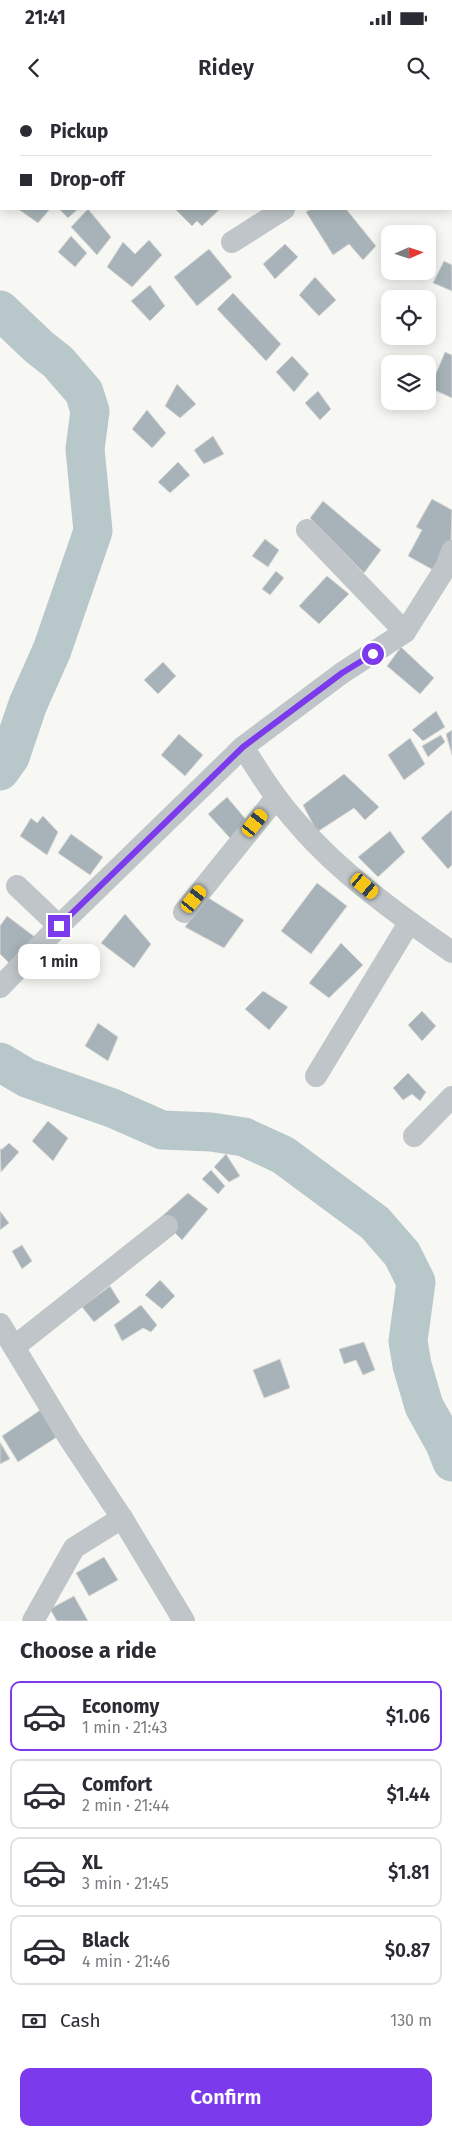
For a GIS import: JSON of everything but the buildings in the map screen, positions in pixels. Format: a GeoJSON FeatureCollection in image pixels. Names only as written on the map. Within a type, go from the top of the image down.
{"type":"FeatureCollection","features":[{"type":"Feature","properties":{"kind":"street"},"geometry":{"type":"LineString","coordinates":[[232,242],[282,210]]}},
{"type":"Feature","properties":{"kind":"street"},"geometry":{"type":"LineString","coordinates":[[307,530],[405,632]]}},
{"type":"Feature","properties":{"kind":"street"},"geometry":{"type":"LineString","coordinates":[[0,988],[59,926],[243,747],[342,673],[405,632],[446,567],[452,551]]}},
{"type":"Feature","properties":{"kind":"street"},"geometry":{"type":"LineString","coordinates":[[243,747],[276,798],[300,827],[336,862],[409,923],[452,952]]}},
{"type":"Feature","properties":{"kind":"street"},"geometry":{"type":"LineString","coordinates":[[184,912],[276,798]]}},
{"type":"Feature","properties":{"kind":"street"},"geometry":{"type":"LineString","coordinates":[[17,886],[59,926]]}},
{"type":"Feature","properties":{"kind":"street"},"geometry":{"type":"LineString","coordinates":[[316,1076],[409,923]]}},
{"type":"Feature","properties":{"kind":"street"},"geometry":{"type":"LineString","coordinates":[[414,1136],[452,1098]]}},
{"type":"Feature","properties":{"kind":"street"},"geometry":{"type":"LineString","coordinates":[[14,1347],[167,1226]]}},
{"type":"Feature","properties":{"kind":"street"},"geometry":{"type":"LineString","coordinates":[[0,1324],[69,1438],[122,1518],[184,1621]]}},
{"type":"Feature","properties":{"kind":"street"},"geometry":{"type":"LineString","coordinates":[[33,1621],[74,1548],[122,1518]]}},
{"type":"Feature","properties":{"kind":"waterway"},"geometry":{"type":"LineString","coordinates":[[0,310],[39,347],[58,362],[84,392],[90,411],[85,449],[93,531],[52,650],[28,704],[10,757],[0,771]]}},
{"type":"Feature","properties":{"kind":"waterway"},"geometry":{"type":"LineString","coordinates":[[0,1062],[27,1078],[112,1108],[162,1130],[211,1132],[244,1137],[283,1155],[375,1223],[402,1254],[416,1282],[408,1341],[412,1365],[424,1406],[445,1444],[452,1462]]}},
{"type":"Feature","properties":{"kind":"route"},"geometry":{"type":"LineString","coordinates":[[59,926],[243,747],[342,673],[373,654]]}}]}
